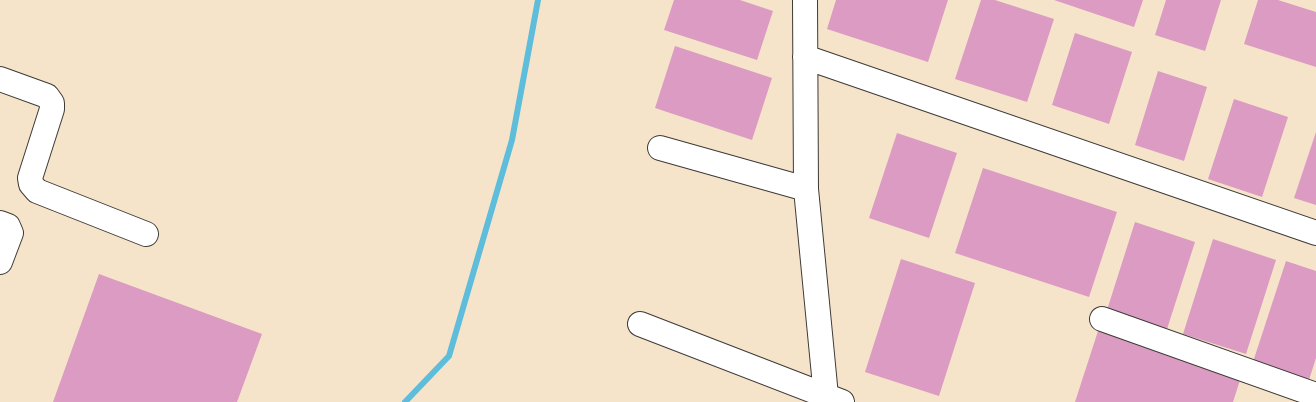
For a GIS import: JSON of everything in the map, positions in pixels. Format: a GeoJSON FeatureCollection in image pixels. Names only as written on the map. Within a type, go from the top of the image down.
{"type":"FeatureCollection","features":[{"type":"Feature","properties":{"kind":"lane"},"geometry":{"type":"LineString","coordinates":[[640,324],[831,400],[806,188],[805,0]]}},
{"type":"Feature","properties":{"kind":"lane"},"geometry":{"type":"LineString","coordinates":[[805,57],[1316,233]]}},
{"type":"Feature","properties":{"kind":"lane"},"geometry":{"type":"LineString","coordinates":[[0,80],[47,96],[52,102],[52,109],[30,178],[31,184],[37,191],[146,234]]}},
{"type":"Feature","properties":{"kind":"lane"},"geometry":{"type":"LineString","coordinates":[[660,148],[806,188]]}},
{"type":"Feature","properties":{"kind":"lane"},"geometry":{"type":"LineString","coordinates":[[0,223],[8,226],[11,233],[0,262]]}},
{"type":"Feature","properties":{"kind":"lane"},"geometry":{"type":"LineString","coordinates":[[1102,319],[1316,395]]}},
{"type":"Feature","properties":{"kind":"building"},"geometry":{"type":"Polygon","coordinates":[[[674,0],[740,0],[773,11],[757,60],[664,30],[674,0]]]}},
{"type":"Feature","properties":{"kind":"building"},"geometry":{"type":"Polygon","coordinates":[[[836,0],[948,0],[928,62],[827,29],[836,0]]]}},
{"type":"Feature","properties":{"kind":"building"},"geometry":{"type":"Polygon","coordinates":[[[981,0],[995,0],[1054,19],[1027,102],[955,79],[981,0]]]}},
{"type":"Feature","properties":{"kind":"building"},"geometry":{"type":"Polygon","coordinates":[[[1054,0],[1143,0],[1134,27],[1054,0]]]}},
{"type":"Feature","properties":{"kind":"building"},"geometry":{"type":"Polygon","coordinates":[[[1166,0],[1221,0],[1205,51],[1155,35],[1166,0]]]}},
{"type":"Feature","properties":{"kind":"building"},"geometry":{"type":"Polygon","coordinates":[[[1258,0],[1278,0],[1316,12],[1316,67],[1244,44],[1258,0]]]}},
{"type":"Feature","properties":{"kind":"building"},"geometry":{"type":"Polygon","coordinates":[[[1075,33],[1132,52],[1109,124],[1052,105],[1075,33]]]}},
{"type":"Feature","properties":{"kind":"building"},"geometry":{"type":"Polygon","coordinates":[[[675,46],[772,78],[752,140],[655,108],[675,46]]]}},
{"type":"Feature","properties":{"kind":"building"},"geometry":{"type":"Polygon","coordinates":[[[1158,71],[1207,87],[1184,161],[1135,145],[1158,71]]]}},
{"type":"Feature","properties":{"kind":"building"},"geometry":{"type":"Polygon","coordinates":[[[1234,99],[1288,117],[1262,197],[1208,179],[1234,99]]]}},
{"type":"Feature","properties":{"kind":"building"},"geometry":{"type":"Polygon","coordinates":[[[1316,132],[1316,205],[1294,198],[1316,132]]]}},
{"type":"Feature","properties":{"kind":"building"},"geometry":{"type":"Polygon","coordinates":[[[897,133],[957,153],[929,238],[869,218],[897,133]]]}},
{"type":"Feature","properties":{"kind":"building"},"geometry":{"type":"Polygon","coordinates":[[[983,168],[1117,212],[1089,297],[955,253],[983,168]]]}},
{"type":"Feature","properties":{"kind":"building"},"geometry":{"type":"Polygon","coordinates":[[[1135,222],[1195,242],[1167,329],[1107,310],[1135,222]]]}},
{"type":"Feature","properties":{"kind":"building"},"geometry":{"type":"Polygon","coordinates":[[[1213,239],[1276,260],[1246,354],[1183,334],[1213,239]]]}},
{"type":"Feature","properties":{"kind":"building"},"geometry":{"type":"Polygon","coordinates":[[[901,259],[975,283],[939,396],[865,372],[901,259]]]}},
{"type":"Feature","properties":{"kind":"building"},"geometry":{"type":"Polygon","coordinates":[[[1286,261],[1316,271],[1316,358],[1307,386],[1251,368],[1286,261]]]}},
{"type":"Feature","properties":{"kind":"building"},"geometry":{"type":"Polygon","coordinates":[[[99,274],[262,334],[237,402],[53,402],[99,274]]]}},
{"type":"Feature","properties":{"kind":"building"},"geometry":{"type":"Polygon","coordinates":[[[1098,331],[1241,377],[1233,402],[1075,402],[1098,331]]]}},
{"type":"Feature","properties":{"kind":"waterway"},"geometry":{"type":"LineString","coordinates":[[405,402],[449,356],[512,140],[538,0]]}}]}
